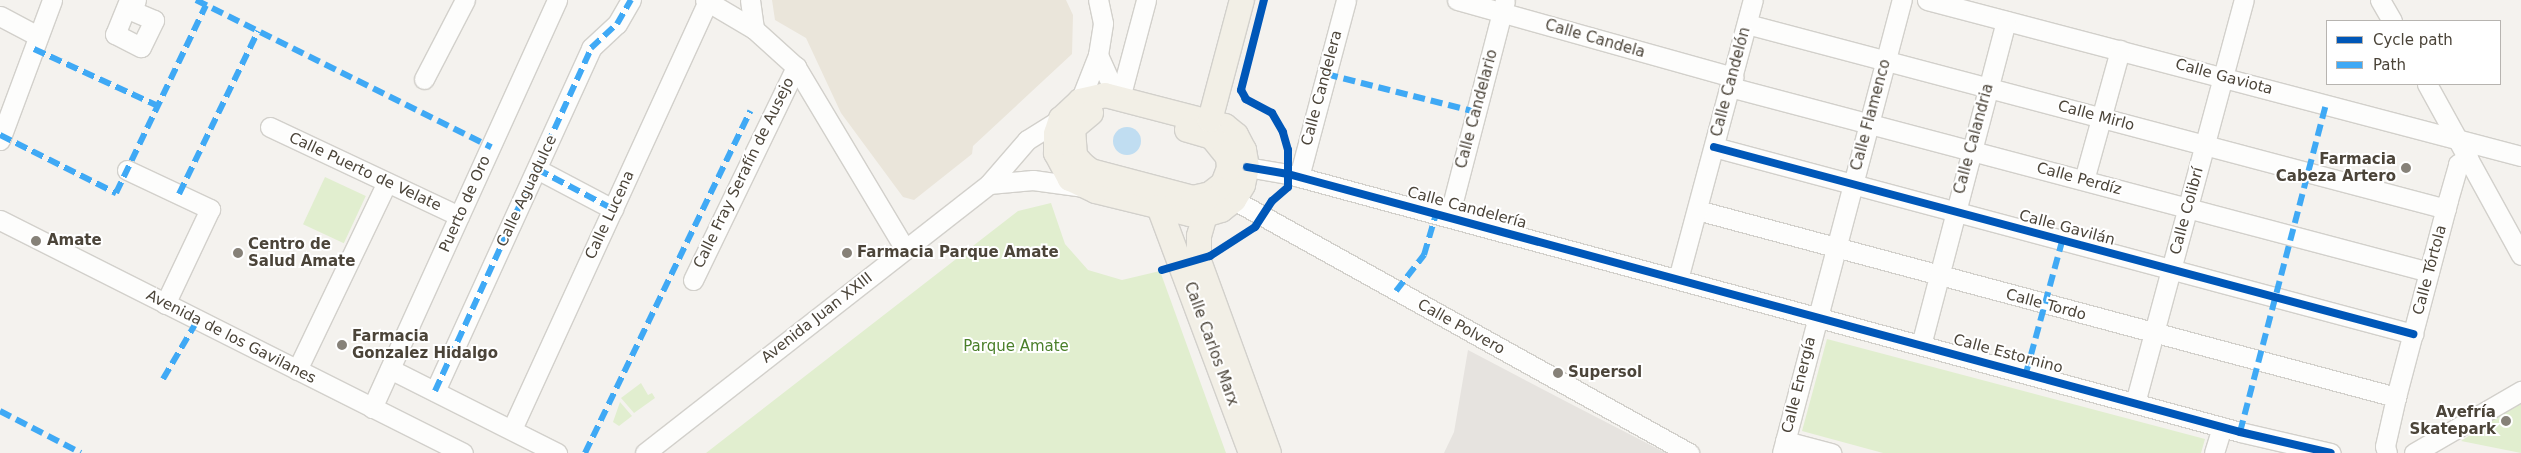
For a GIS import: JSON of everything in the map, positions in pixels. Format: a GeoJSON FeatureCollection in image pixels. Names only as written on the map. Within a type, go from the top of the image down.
{"type":"FeatureCollection","features":[{"type":"Feature","properties":{"kind":"main road"},"geometry":{"type":"LineString","coordinates":[[1206,119],[1242,0]]}},
{"type":"Feature","properties":{"kind":"main road"},"geometry":{"type":"LineString","coordinates":[[1092,96],[1118,98],[1206,119],[1236,135],[1244,150],[1247,167],[1244,185],[1234,200],[1221,210],[1205,215],[1159,207],[1083,187],[1066,173],[1056,153],[1056,134],[1061,119],[1080,101],[1092,96]]}},
{"type":"Feature","properties":{"kind":"main road"},"geometry":{"type":"LineString","coordinates":[[1162,121],[1212,137],[1223,147],[1229,168],[1223,184],[1210,194],[1193,198],[1091,171],[1075,156],[1074,128],[1081,118],[1103,108],[1162,121],[1186,123],[1206,119]]}},
{"type":"Feature","properties":{"kind":"main road","name":"Calle Carlos Marx"},"geometry":{"type":"LineString","coordinates":[[1159,207],[1251,453]]}},
{"type":"Feature","properties":{"kind":"main road","name":"Calle Carlos Marx"},"geometry":{"type":"LineString","coordinates":[[1205,215],[1199,236],[1199,261],[1268,453]]}},
{"type":"Feature","properties":{"kind":"street"},"geometry":{"type":"LineString","coordinates":[[0,140],[52,0]]}},
{"type":"Feature","properties":{"kind":"street"},"geometry":{"type":"LineString","coordinates":[[129,0],[115,34],[141,47],[154,20],[131,10],[136,0]]}},
{"type":"Feature","properties":{"kind":"street"},"geometry":{"type":"LineString","coordinates":[[424,79],[465,0]]}},
{"type":"Feature","properties":{"kind":"street","name":"Puerto de Oro"},"geometry":{"type":"LineString","coordinates":[[372,408],[557,0]]}},
{"type":"Feature","properties":{"kind":"street","name":"Calle Aguadulce"},"geometry":{"type":"LineString","coordinates":[[435,391],[591,48],[617,24],[630,0]]}},
{"type":"Feature","properties":{"kind":"street"},"geometry":{"type":"LineString","coordinates":[[750,0],[754,29]]}},
{"type":"Feature","properties":{"kind":"street"},"geometry":{"type":"LineString","coordinates":[[1080,101],[1098,55],[1103,23],[1098,0]]}},
{"type":"Feature","properties":{"kind":"street"},"geometry":{"type":"LineString","coordinates":[[1118,98],[1146,0]]}},
{"type":"Feature","properties":{"kind":"street","name":"Calle Candelera"},"geometry":{"type":"LineString","coordinates":[[1299,177],[1346,0]]}},
{"type":"Feature","properties":{"kind":"street","name":"Calle Candela"},"geometry":{"type":"LineString","coordinates":[[1457,0],[1504,6],[1731,82]]}},
{"type":"Feature","properties":{"kind":"street","name":"Calle Candelón"},"geometry":{"type":"LineString","coordinates":[[1678,279],[1753,0]]}},
{"type":"Feature","properties":{"kind":"street","name":"Calle Flamenco"},"geometry":{"type":"LineString","coordinates":[[1816,317],[1902,0]]}},
{"type":"Feature","properties":{"kind":"street","name":"Calle Gaviota"},"geometry":{"type":"LineString","coordinates":[[1927,0],[2521,156]]}},
{"type":"Feature","properties":{"kind":"street","name":"Calle Colibrí"},"geometry":{"type":"LineString","coordinates":[[2135,403],[2244,0]]}},
{"type":"Feature","properties":{"kind":"street"},"geometry":{"type":"LineString","coordinates":[[2380,0],[2391,20]]}},
{"type":"Feature","properties":{"kind":"street"},"geometry":{"type":"LineString","coordinates":[[707,1],[754,29],[796,67],[905,250]]}},
{"type":"Feature","properties":{"kind":"street","name":"Calle Lucena"},"geometry":{"type":"LineString","coordinates":[[512,429],[707,1]]}},
{"type":"Feature","properties":{"kind":"street","name":"Calle Candelario"},"geometry":{"type":"LineString","coordinates":[[1449,217],[1504,6]]}},
{"type":"Feature","properties":{"kind":"street"},"geometry":{"type":"LineString","coordinates":[[0,16],[38,36]]}},
{"type":"Feature","properties":{"kind":"street","name":"Calle Calandria"},"geometry":{"type":"LineString","coordinates":[[1921,345],[1954,211],[1972,151],[2006,20]]}},
{"type":"Feature","properties":{"kind":"street","name":"Calle Mirlo"},"geometry":{"type":"LineString","coordinates":[[1747,24],[2446,209]]}},
{"type":"Feature","properties":{"kind":"street"},"geometry":{"type":"LineString","coordinates":[[2084,180],[2120,50]]}},
{"type":"Feature","properties":{"kind":"street"},"geometry":{"type":"LineString","coordinates":[[1098,55],[1118,98]]}},
{"type":"Feature","properties":{"kind":"street","name":"Calle Fray Serafín de Ausejo"},"geometry":{"type":"LineString","coordinates":[[693,280],[796,67]]}},
{"type":"Feature","properties":{"kind":"street","name":"Calle Perdíz"},"geometry":{"type":"LineString","coordinates":[[1731,82],[1868,124],[2429,272]]}},
{"type":"Feature","properties":{"kind":"street"},"geometry":{"type":"LineString","coordinates":[[2428,85],[2521,255]]}},
{"type":"Feature","properties":{"kind":"street","name":"Avenida Juan XXIII"},"geometry":{"type":"LineString","coordinates":[[645,453],[989,184],[1027,140],[1061,119]]}},
{"type":"Feature","properties":{"kind":"street","name":"Calle Puerto de Velate"},"geometry":{"type":"LineString","coordinates":[[270,127],[459,216]]}},
{"type":"Feature","properties":{"kind":"street","name":"Calle Gavilán"},"geometry":{"type":"LineString","coordinates":[[1714,147],[2413,334]]}},
{"type":"Feature","properties":{"kind":"street","name":"Calle Tórtola"},"geometry":{"type":"LineString","coordinates":[[2386,449],[2396,397],[2458,164],[2468,158]]}},
{"type":"Feature","properties":{"kind":"street","name":"Calle Candelería"},"geometry":{"type":"LineString","coordinates":[[1247,167],[1299,177],[1678,279]]}},
{"type":"Feature","properties":{"kind":"street"},"geometry":{"type":"LineString","coordinates":[[537,169],[613,209]]}},
{"type":"Feature","properties":{"kind":"street"},"geometry":{"type":"LineString","coordinates":[[127,170],[210,209],[166,304]]}},
{"type":"Feature","properties":{"kind":"street"},"geometry":{"type":"LineString","coordinates":[[989,184],[1033,180],[1083,187]]}},
{"type":"Feature","properties":{"kind":"street"},"geometry":{"type":"LineString","coordinates":[[296,370],[387,182]]}},
{"type":"Feature","properties":{"kind":"street","name":"Calle Polvero"},"geometry":{"type":"LineString","coordinates":[[1234,200],[1689,453]]}},
{"type":"Feature","properties":{"kind":"street","name":"Calle Tordo"},"geometry":{"type":"LineString","coordinates":[[1697,210],[2154,334],[2396,397]]}},
{"type":"Feature","properties":{"kind":"street","name":"Avenida de los Gavilanes"},"geometry":{"type":"LineString","coordinates":[[0,220],[463,453]]}},
{"type":"Feature","properties":{"kind":"street","name":"Calle Estornino"},"geometry":{"type":"LineString","coordinates":[[1678,279],[2222,427],[2331,453]]}},
{"type":"Feature","properties":{"kind":"street","name":"Calle Energía"},"geometry":{"type":"LineString","coordinates":[[1784,447],[1816,317]]}},
{"type":"Feature","properties":{"kind":"street"},"geometry":{"type":"LineString","coordinates":[[390,369],[512,429],[556,453]]}},
{"type":"Feature","properties":{"kind":"street"},"geometry":{"type":"LineString","coordinates":[[2414,453],[2439,446],[2521,391]]}},
{"type":"Feature","properties":{"kind":"street"},"geometry":{"type":"LineString","coordinates":[[2214,453],[2222,427]]}},
{"type":"Feature","properties":{"kind":"street"},"geometry":{"type":"LineString","coordinates":[[1784,447],[1831,453]]}},
{"type":"Feature","properties":{"kind":"shaded area"},"geometry":{"type":"Polygon","coordinates":[[[772,0],[1066,0],[1073,15],[1072,54],[973,146],[972,154],[914,200],[903,197],[841,113],[806,38],[775,20],[772,0]]]}},
{"type":"Feature","properties":{"kind":"shaded area"},"geometry":{"type":"Polygon","coordinates":[[[1468,350],[1666,453],[1444,453],[1454,432],[1468,350]]]}},
{"type":"Feature","properties":{"kind":"green space"},"geometry":{"type":"Polygon","coordinates":[[[325,177],[366,196],[344,243],[303,224],[325,177]]]}},
{"type":"Feature","properties":{"kind":"green space","name":"Parque Amate"},"geometry":{"type":"Polygon","coordinates":[[[1051,203],[1065,244],[1088,270],[1122,280],[1160,271],[1226,453],[706,453],[1018,211],[1051,203]]]}},
{"type":"Feature","properties":{"kind":"green space"},"geometry":{"type":"Polygon","coordinates":[[[1827,339],[2205,439],[2201,453],[1883,453],[1802,431],[1827,339]]]}},
{"type":"Feature","properties":{"kind":"green space"},"geometry":{"type":"Polygon","coordinates":[[[641,383],[648,395],[652,393],[655,398],[634,413],[621,398],[641,383]]]}},
{"type":"Feature","properties":{"kind":"green space"},"geometry":{"type":"Polygon","coordinates":[[[620,402],[632,416],[619,426],[613,422],[620,402]]]}},
{"type":"Feature","properties":{"kind":"green space","name":"Avefría Skatepark"},"geometry":{"type":"Polygon","coordinates":[[[2521,402],[2521,453],[2461,441],[2521,402]]]}},
{"type":"Feature","properties":{"kind":"water"},"geometry":{"type":"Polygon","coordinates":[[[1127,127],[1137,131],[1141,141],[1137,151],[1127,155],[1117,151],[1113,141],[1117,131],[1127,127]]]}},
{"type":"Feature","properties":{"kind":"marked path"},"geometry":{"type":"LineString","coordinates":[[196,0],[491,147]]}},
{"type":"Feature","properties":{"kind":"marked path"},"geometry":{"type":"LineString","coordinates":[[435,391],[591,48],[617,24],[631,0]]}},
{"type":"Feature","properties":{"kind":"marked path"},"geometry":{"type":"LineString","coordinates":[[0,135],[116,193],[206,5]]}},
{"type":"Feature","properties":{"kind":"marked path"},"geometry":{"type":"LineString","coordinates":[[179,194],[258,31]]}},
{"type":"Feature","properties":{"kind":"marked path"},"geometry":{"type":"LineString","coordinates":[[34,49],[158,106]]}},
{"type":"Feature","properties":{"kind":"marked path"},"geometry":{"type":"LineString","coordinates":[[1326,74],[1476,112]]}},
{"type":"Feature","properties":{"kind":"marked path"},"geometry":{"type":"LineString","coordinates":[[2240,432],[2326,104]]}},
{"type":"Feature","properties":{"kind":"marked path"},"geometry":{"type":"LineString","coordinates":[[585,453],[750,111]]}},
{"type":"Feature","properties":{"kind":"marked path"},"geometry":{"type":"LineString","coordinates":[[537,169],[613,209]]}},
{"type":"Feature","properties":{"kind":"marked path"},"geometry":{"type":"LineString","coordinates":[[1396,291],[1424,255],[1436,214]]}},
{"type":"Feature","properties":{"kind":"marked path"},"geometry":{"type":"LineString","coordinates":[[2026,373],[2062,241]]}},
{"type":"Feature","properties":{"kind":"marked path"},"geometry":{"type":"LineString","coordinates":[[163,379],[197,321]]}},
{"type":"Feature","properties":{"kind":"marked path"},"geometry":{"type":"LineString","coordinates":[[0,411],[81,453]]}},
{"type":"Feature","properties":{"kind":"cycle path"},"geometry":{"type":"LineString","coordinates":[[1162,270],[1210,256],[1255,227],[1272,201],[1288,187],[1288,150],[1283,132],[1272,113],[1246,99],[1241,90],[1264,0]]}},
{"type":"Feature","properties":{"kind":"cycle path"},"geometry":{"type":"LineString","coordinates":[[1714,147],[2413,334]]}},
{"type":"Feature","properties":{"kind":"cycle path"},"geometry":{"type":"LineString","coordinates":[[1247,167],[1288,174],[2240,432],[2331,453]]}},
{"type":"Feature","properties":{"kind":"place","name":"Farmacia Cabeza Artero"},"geometry":{"type":"Point","coordinates":[2406,168]}},
{"type":"Feature","properties":{"kind":"place","name":"Amate"},"geometry":{"type":"Point","coordinates":[36,241]}},
{"type":"Feature","properties":{"kind":"place","name":"Centro de Salud Amate"},"geometry":{"type":"Point","coordinates":[238,253]}},
{"type":"Feature","properties":{"kind":"place","name":"Farmacia Parque Amate"},"geometry":{"type":"Point","coordinates":[847,253]}},
{"type":"Feature","properties":{"kind":"place","name":"Farmacia Gonzalez Hidalgo"},"geometry":{"type":"Point","coordinates":[342,345]}},
{"type":"Feature","properties":{"kind":"place","name":"Supersol"},"geometry":{"type":"Point","coordinates":[1558,373]}},
{"type":"Feature","properties":{"kind":"place","name":"Avefría Skatepark"},"geometry":{"type":"Point","coordinates":[2506,421]}}]}
